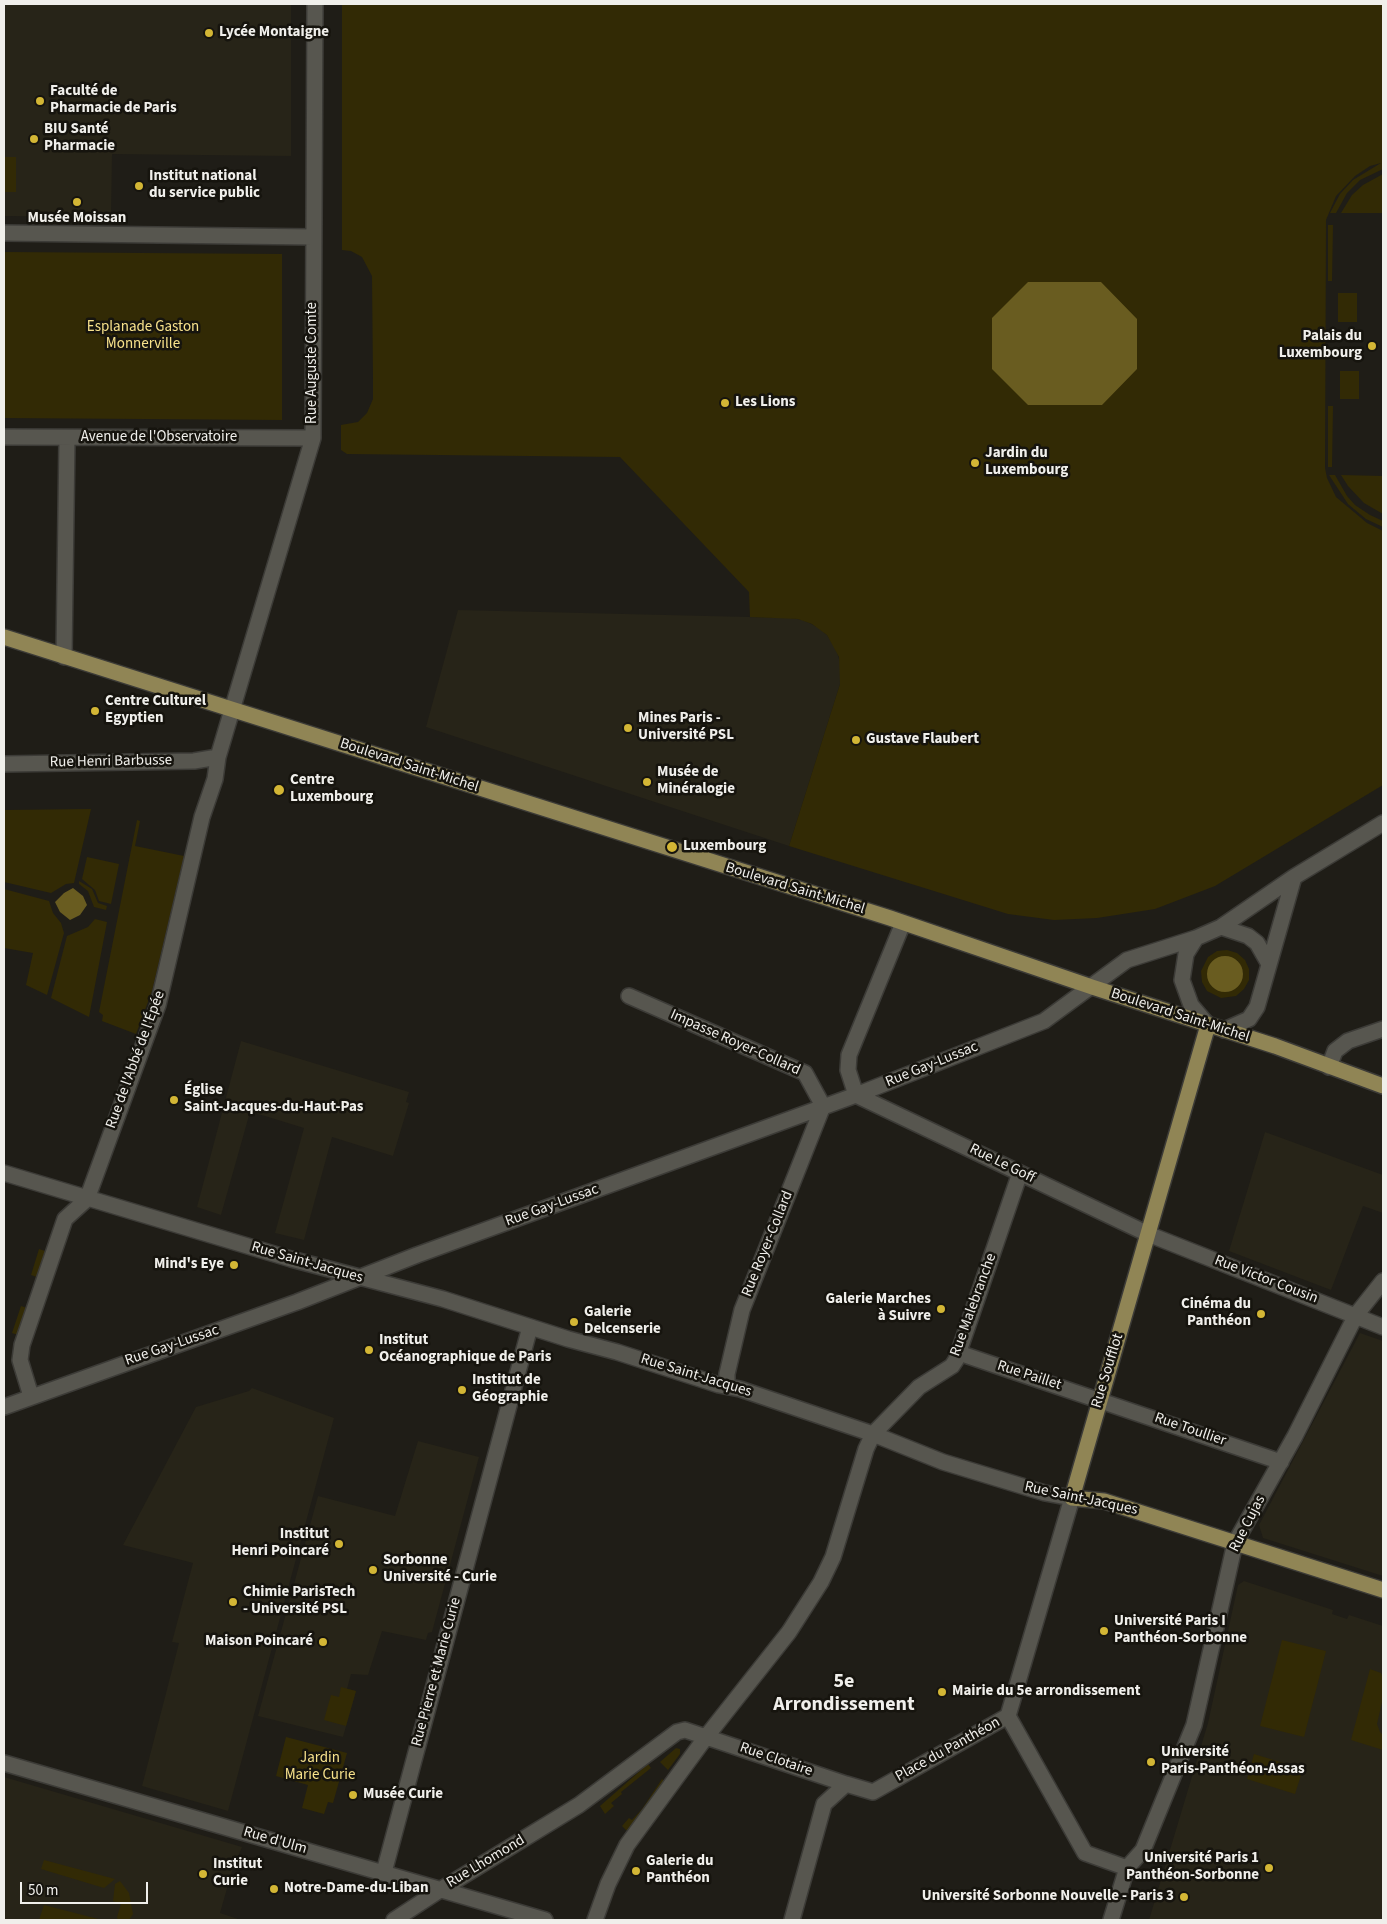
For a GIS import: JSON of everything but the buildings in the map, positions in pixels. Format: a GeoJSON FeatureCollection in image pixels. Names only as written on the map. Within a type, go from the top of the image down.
{"type":"FeatureCollection","features":[{"type":"Feature","properties":{"kind":"main road","name":"Boulevard Saint-Michel"},"geometry":{"type":"LineString","coordinates":[[4,637],[904,923],[1224,1030],[1383,1086]]}},
{"type":"Feature","properties":{"kind":"main road","name":"Rue Soufflot"},"geometry":{"type":"LineString","coordinates":[[1072,1498],[1208,1025]]}},
{"type":"Feature","properties":{"kind":"main road","name":"Rue Saint-Jacques"},"geometry":{"type":"LineString","coordinates":[[1072,1498],[1104,1501],[1383,1590]]}},
{"type":"Feature","properties":{"kind":"street","name":"Rue Auguste Comte"},"geometry":{"type":"LineString","coordinates":[[232,710],[314,438],[315,4]]}},
{"type":"Feature","properties":{"kind":"street"},"geometry":{"type":"LineString","coordinates":[[4,233],[313,237]]}},
{"type":"Feature","properties":{"kind":"street","name":"Avenue de l'Observatoire"},"geometry":{"type":"LineString","coordinates":[[4,437],[314,438]]}},
{"type":"Feature","properties":{"kind":"street"},"geometry":{"type":"LineString","coordinates":[[64,657],[66,438]]}},
{"type":"Feature","properties":{"kind":"street","name":"Rue de l'Abbé de l'Épée"},"geometry":{"type":"LineString","coordinates":[[31,1396],[20,1360],[22,1345],[65,1219],[87,1199],[160,996],[202,817],[215,779],[218,757],[232,710]]}},
{"type":"Feature","properties":{"kind":"street","name":"Rue Henri Barbusse"},"geometry":{"type":"LineString","coordinates":[[4,764],[194,761],[218,757]]}},
{"type":"Feature","properties":{"kind":"street"},"geometry":{"type":"LineString","coordinates":[[1208,1025],[1191,1005],[1182,980],[1186,954],[1196,938],[1221,927],[1294,877],[1383,823]]}},
{"type":"Feature","properties":{"kind":"street"},"geometry":{"type":"LineString","coordinates":[[1224,1030],[1249,1019],[1254,1014],[1294,877]]}},
{"type":"Feature","properties":{"kind":"street"},"geometry":{"type":"LineString","coordinates":[[856,1095],[848,1070],[849,1055],[904,923]]}},
{"type":"Feature","properties":{"kind":"street"},"geometry":{"type":"LineString","coordinates":[[1221,927],[1248,936],[1256,943],[1269,964]]}},
{"type":"Feature","properties":{"kind":"street","name":"Rue Gay-Lussac"},"geometry":{"type":"LineString","coordinates":[[4,1407],[856,1095],[1044,1021],[1127,960],[1196,938]]}},
{"type":"Feature","properties":{"kind":"street","name":"Impasse Royer-Collard"},"geometry":{"type":"LineString","coordinates":[[630,996],[805,1073],[823,1106]]}},
{"type":"Feature","properties":{"kind":"street"},"geometry":{"type":"LineString","coordinates":[[1329,1067],[1336,1051],[1348,1041],[1383,1028]]}},
{"type":"Feature","properties":{"kind":"street","name":"Rue Le Goff"},"geometry":{"type":"LineString","coordinates":[[856,1095],[1148,1234]]}},
{"type":"Feature","properties":{"kind":"street","name":"Rue Royer-Collard"},"geometry":{"type":"LineString","coordinates":[[727,1386],[727,1374],[742,1310],[823,1106]]}},
{"type":"Feature","properties":{"kind":"street","name":"Rue Saint-Jacques"},"geometry":{"type":"LineString","coordinates":[[4,1173],[359,1278],[443,1299],[727,1386],[873,1434],[943,1462],[1039,1492],[1072,1498]]}},
{"type":"Feature","properties":{"kind":"street","name":"Rue Malebranche"},"geometry":{"type":"LineString","coordinates":[[873,1434],[919,1387],[952,1366],[959,1353],[1020,1173]]}},
{"type":"Feature","properties":{"kind":"street","name":"Rue Victor Cousin"},"geometry":{"type":"LineString","coordinates":[[1148,1234],[1383,1327]]}},
{"type":"Feature","properties":{"kind":"street","name":"Rue Cujas"},"geometry":{"type":"LineString","coordinates":[[1127,1868],[1143,1850],[1194,1725],[1235,1543],[1281,1462],[1356,1315],[1383,1282]]}},
{"type":"Feature","properties":{"kind":"street","name":"Rue Pierre et Marie Curie"},"geometry":{"type":"LineString","coordinates":[[384,1872],[530,1327]]}},
{"type":"Feature","properties":{"kind":"street","name":"Rue Paillet"},"geometry":{"type":"LineString","coordinates":[[959,1353],[1099,1400]]}},
{"type":"Feature","properties":{"kind":"street","name":"Rue Toullier"},"geometry":{"type":"LineString","coordinates":[[1099,1400],[1281,1462]]}},
{"type":"Feature","properties":{"kind":"street"},"geometry":{"type":"LineString","coordinates":[[595,1920],[610,1877],[627,1846],[706,1737],[789,1632],[828,1570],[866,1449],[873,1434]]}},
{"type":"Feature","properties":{"kind":"street","name":"Rue Soufflot"},"geometry":{"type":"LineString","coordinates":[[1008,1716],[1072,1498]]}},
{"type":"Feature","properties":{"kind":"street","name":"Place du Panthéon"},"geometry":{"type":"LineString","coordinates":[[846,1784],[873,1792],[1008,1716],[1085,1853],[1127,1868]]}},
{"type":"Feature","properties":{"kind":"street","name":"Rue Clotaire"},"geometry":{"type":"LineString","coordinates":[[579,1805],[677,1732],[685,1730],[846,1784]]}},
{"type":"Feature","properties":{"kind":"street","name":"Rue d'Ulm"},"geometry":{"type":"LineString","coordinates":[[4,1763],[545,1920]]}},
{"type":"Feature","properties":{"kind":"street"},"geometry":{"type":"LineString","coordinates":[[792,1920],[824,1804],[846,1784]]}},
{"type":"Feature","properties":{"kind":"street","name":"Rue Lhomond"},"geometry":{"type":"LineString","coordinates":[[394,1920],[579,1805]]}},
{"type":"Feature","properties":{"kind":"street"},"geometry":{"type":"LineString","coordinates":[[1111,1920],[1127,1868]]}},
{"type":"Feature","properties":{"kind":"shaded area"},"geometry":{"type":"Polygon","coordinates":[[[4,4],[291,4],[291,156],[112,154],[111,217],[4,216],[4,4]]]}},
{"type":"Feature","properties":{"kind":"shaded area"},"geometry":{"type":"Polygon","coordinates":[[[1028,282],[1101,282],[1137,319],[1137,369],[1102,405],[1028,405],[992,369],[992,318],[1028,282]]]}},
{"type":"Feature","properties":{"kind":"shaded area","name":"Mines Paris - Université PSL"},"geometry":{"type":"Polygon","coordinates":[[[458,610],[791,618],[803,620],[819,628],[827,635],[836,649],[841,666],[840,684],[789,846],[426,727],[458,610]]]}},
{"type":"Feature","properties":{"kind":"shaded area"},"geometry":{"type":"Polygon","coordinates":[[[73,888],[83,896],[87,905],[80,915],[70,920],[60,912],[55,902],[64,893],[73,888]]]}},
{"type":"Feature","properties":{"kind":"shaded area"},"geometry":{"type":"Polygon","coordinates":[[[1225,956],[1232,957],[1238,961],[1242,967],[1242,981],[1238,987],[1232,991],[1225,992],[1218,991],[1212,987],[1208,981],[1207,974],[1208,967],[1212,961],[1218,957],[1225,956]]]}},
{"type":"Feature","properties":{"kind":"shaded area"},"geometry":{"type":"Polygon","coordinates":[[[241,1041],[409,1092],[406,1102],[409,1103],[393,1156],[332,1137],[304,1240],[275,1233],[304,1128],[250,1112],[221,1215],[197,1207],[241,1041]]]}},
{"type":"Feature","properties":{"kind":"shaded area"},"geometry":{"type":"Polygon","coordinates":[[[1265,1132],[1383,1175],[1383,1213],[1363,1206],[1331,1290],[1229,1251],[1265,1132]]]}},
{"type":"Feature","properties":{"kind":"shaded area"},"geometry":{"type":"Polygon","coordinates":[[[1360,1333],[1383,1341],[1383,1576],[1263,1538],[1259,1525],[1360,1333]]]}},
{"type":"Feature","properties":{"kind":"shaded area","name":"Chimie ParisTech - Université PSL"},"geometry":{"type":"Polygon","coordinates":[[[252,1388],[334,1418],[228,1811],[142,1786],[179,1643],[172,1642],[193,1563],[123,1545],[196,1407],[249,1391],[252,1388]]]}},
{"type":"Feature","properties":{"kind":"shaded area","name":"Sorbonne Université - Curie"},"geometry":{"type":"Polygon","coordinates":[[[418,1441],[479,1457],[432,1632],[428,1633],[426,1640],[382,1631],[368,1675],[351,1674],[347,1689],[356,1691],[343,1737],[258,1716],[318,1496],[395,1516],[418,1441]]]}},
{"type":"Feature","properties":{"kind":"shaded area"},"geometry":{"type":"Polygon","coordinates":[[[1244,1581],[1333,1610],[1332,1614],[1347,1619],[1349,1615],[1383,1626],[1383,1920],[1149,1920],[1208,1723],[1238,1585],[1244,1581]]]}},
{"type":"Feature","properties":{"kind":"shaded area"},"geometry":{"type":"Polygon","coordinates":[[[4,1777],[242,1847],[232,1871],[220,1913],[241,1920],[4,1920],[4,1777]]]}},
{"type":"Feature","properties":{"kind":"green space","name":"Jardin du Luxembourg"},"geometry":{"type":"Polygon","coordinates":[[[342,4],[1383,4],[1383,169],[1360,180],[1347,193],[1336,213],[1330,213],[1340,194],[1353,180],[1381,163],[1370,166],[1355,176],[1336,196],[1326,220],[1325,468],[1327,478],[1336,497],[1367,523],[1383,531],[1383,785],[1215,886],[1155,909],[1097,918],[1054,920],[1008,914],[789,846],[840,684],[839,657],[827,635],[812,624],[798,619],[750,617],[749,592],[620,457],[347,454],[341,450],[341,425],[358,422],[367,413],[373,399],[372,276],[362,257],[351,251],[342,250],[342,4]]]}},
{"type":"Feature","properties":{"kind":"green space"},"geometry":{"type":"Polygon","coordinates":[[[4,157],[16,157],[16,192],[4,192],[4,157]]]}},
{"type":"Feature","properties":{"kind":"green space"},"geometry":{"type":"Polygon","coordinates":[[[1383,174],[1383,213],[1341,213],[1352,195],[1363,185],[1383,174]]]}},
{"type":"Feature","properties":{"kind":"green space"},"geometry":{"type":"Polygon","coordinates":[[[1328,225],[1333,225],[1332,281],[1328,281],[1328,225]]]}},
{"type":"Feature","properties":{"kind":"green space","name":"Esplanade Gaston Monnerville"},"geometry":{"type":"Polygon","coordinates":[[[4,252],[282,254],[282,420],[4,418],[4,252]]]}},
{"type":"Feature","properties":{"kind":"green space"},"geometry":{"type":"Polygon","coordinates":[[[1338,293],[1357,293],[1357,322],[1338,322],[1338,293]]]}},
{"type":"Feature","properties":{"kind":"green space"},"geometry":{"type":"Polygon","coordinates":[[[1340,371],[1359,371],[1359,399],[1340,399],[1340,371]]]}},
{"type":"Feature","properties":{"kind":"green space"},"geometry":{"type":"Polygon","coordinates":[[[1328,406],[1333,406],[1332,467],[1328,467],[1328,406]]]}},
{"type":"Feature","properties":{"kind":"green space"},"geometry":{"type":"Polygon","coordinates":[[[1329,475],[1335,475],[1347,496],[1355,505],[1383,521],[1383,527],[1366,519],[1348,504],[1329,475]]]}},
{"type":"Feature","properties":{"kind":"green space"},"geometry":{"type":"Polygon","coordinates":[[[1341,475],[1383,476],[1383,514],[1364,503],[1348,486],[1341,475]]]}},
{"type":"Feature","properties":{"kind":"green space"},"geometry":{"type":"Polygon","coordinates":[[[91,809],[74,883],[66,884],[51,893],[4,882],[4,810],[91,809]]]}},
{"type":"Feature","properties":{"kind":"green space"},"geometry":{"type":"Polygon","coordinates":[[[137,820],[140,821],[135,846],[184,856],[152,991],[136,1034],[102,1021],[103,1015],[99,1012],[137,820]]]}},
{"type":"Feature","properties":{"kind":"green space"},"geometry":{"type":"Polygon","coordinates":[[[87,857],[119,864],[111,904],[99,901],[95,890],[82,879],[87,857]]]}},
{"type":"Feature","properties":{"kind":"green space"},"geometry":{"type":"Polygon","coordinates":[[[79,881],[92,889],[98,903],[107,906],[106,910],[94,907],[88,891],[79,884],[79,881]]]}},
{"type":"Feature","properties":{"kind":"green space"},"geometry":{"type":"Polygon","coordinates":[[[4,889],[49,901],[53,913],[61,923],[64,933],[47,995],[26,985],[33,953],[4,948],[4,889]]]}},
{"type":"Feature","properties":{"kind":"green space"},"geometry":{"type":"Polygon","coordinates":[[[95,919],[107,922],[89,1017],[51,998],[67,936],[88,927],[95,919]]]}},
{"type":"Feature","properties":{"kind":"green space"},"geometry":{"type":"Polygon","coordinates":[[[1227,950],[1237,953],[1245,960],[1249,969],[1249,980],[1244,989],[1236,996],[1221,998],[1207,991],[1202,982],[1201,971],[1208,957],[1217,951],[1227,950]],[[1237,960],[1210,984],[1215,989],[1227,992],[1233,990],[1240,984],[1243,972],[1237,960]]]}},
{"type":"Feature","properties":{"kind":"green space"},"geometry":{"type":"Polygon","coordinates":[[[39,1249],[45,1251],[37,1277],[31,1275],[39,1249]]]}},
{"type":"Feature","properties":{"kind":"green space"},"geometry":{"type":"Polygon","coordinates":[[[21,1306],[27,1308],[18,1335],[12,1333],[21,1306]]]}},
{"type":"Feature","properties":{"kind":"green space"},"geometry":{"type":"Polygon","coordinates":[[[1282,1640],[1326,1651],[1304,1737],[1260,1726],[1282,1640]]]}},
{"type":"Feature","properties":{"kind":"green space"},"geometry":{"type":"Polygon","coordinates":[[[1370,1669],[1381,1673],[1383,1679],[1383,1698],[1377,1724],[1383,1735],[1383,1750],[1351,1740],[1370,1669]]]}},
{"type":"Feature","properties":{"kind":"green space"},"geometry":{"type":"Polygon","coordinates":[[[341,1687],[356,1691],[346,1726],[324,1720],[331,1695],[339,1697],[341,1687]]]}},
{"type":"Feature","properties":{"kind":"green space","name":"Jardin Marie Curie"},"geometry":{"type":"Polygon","coordinates":[[[286,1737],[347,1753],[333,1803],[328,1802],[324,1814],[302,1808],[308,1785],[276,1776],[286,1737]]]}},
{"type":"Feature","properties":{"kind":"green space"},"geometry":{"type":"Polygon","coordinates":[[[676,1748],[680,1749],[680,1754],[668,1770],[660,1762],[676,1748]]]}},
{"type":"Feature","properties":{"kind":"green space"},"geometry":{"type":"Polygon","coordinates":[[[1254,1754],[1303,1769],[1295,1794],[1247,1779],[1254,1754]]]}},
{"type":"Feature","properties":{"kind":"green space"},"geometry":{"type":"Polygon","coordinates":[[[648,1764],[651,1768],[621,1792],[622,1794],[611,1803],[614,1806],[605,1814],[600,1806],[648,1764]]]}},
{"type":"Feature","properties":{"kind":"green space"},"geometry":{"type":"Polygon","coordinates":[[[662,1779],[667,1783],[629,1831],[626,1830],[622,1826],[629,1818],[632,1820],[642,1809],[662,1779]]]}},
{"type":"Feature","properties":{"kind":"green space"},"geometry":{"type":"Polygon","coordinates":[[[44,1860],[115,1879],[104,1888],[41,1869],[44,1860]]]}},
{"type":"Feature","properties":{"kind":"green space"},"geometry":{"type":"Polygon","coordinates":[[[120,1881],[129,1893],[133,1914],[129,1920],[118,1920],[117,1917],[121,1904],[113,1901],[115,1884],[120,1881]]]}},
{"type":"Feature","properties":{"kind":"green space"},"geometry":{"type":"Polygon","coordinates":[[[44,1905],[102,1920],[39,1920],[44,1905]]]}},
{"type":"Feature","properties":{"kind":"place","name":"Lycée Montaigne"},"geometry":{"type":"Point","coordinates":[209,33]}},
{"type":"Feature","properties":{"kind":"place","name":"Faculté de Pharmacie de Paris"},"geometry":{"type":"Point","coordinates":[40,101]}},
{"type":"Feature","properties":{"kind":"place","name":"BIU Santé Pharmacie"},"geometry":{"type":"Point","coordinates":[34,139]}},
{"type":"Feature","properties":{"kind":"place","name":"Institut national du service public"},"geometry":{"type":"Point","coordinates":[139,186]}},
{"type":"Feature","properties":{"kind":"place","name":"Musée Moissan"},"geometry":{"type":"Point","coordinates":[77,202]}},
{"type":"Feature","properties":{"kind":"place","name":"Palais du Luxembourg"},"geometry":{"type":"Point","coordinates":[1372,346]}},
{"type":"Feature","properties":{"kind":"place","name":"Les Lions"},"geometry":{"type":"Point","coordinates":[725,403]}},
{"type":"Feature","properties":{"kind":"place","name":"Jardin du Luxembourg"},"geometry":{"type":"Point","coordinates":[975,463]}},
{"type":"Feature","properties":{"kind":"place","name":"Centre Culturel Egyptien"},"geometry":{"type":"Point","coordinates":[95,711]}},
{"type":"Feature","properties":{"kind":"place","name":"Mines Paris - Université PSL"},"geometry":{"type":"Point","coordinates":[628,728]}},
{"type":"Feature","properties":{"kind":"place","name":"Gustave Flaubert"},"geometry":{"type":"Point","coordinates":[856,740]}},
{"type":"Feature","properties":{"kind":"place","name":"Musée de Minéralogie"},"geometry":{"type":"Point","coordinates":[647,782]}},
{"type":"Feature","properties":{"kind":"place","name":"Centre Luxembourg"},"geometry":{"type":"Point","coordinates":[279,790]}},
{"type":"Feature","properties":{"kind":"place","name":"Luxembourg"},"geometry":{"type":"Point","coordinates":[672,847]}},
{"type":"Feature","properties":{"kind":"place","name":"Église Saint-Jacques-du-Haut-Pas"},"geometry":{"type":"Point","coordinates":[174,1100]}},
{"type":"Feature","properties":{"kind":"place","name":"Mind's Eye"},"geometry":{"type":"Point","coordinates":[234,1265]}},
{"type":"Feature","properties":{"kind":"place","name":"Galerie Marches à Suivre"},"geometry":{"type":"Point","coordinates":[941,1309]}},
{"type":"Feature","properties":{"kind":"place","name":"Cinéma du Panthéon"},"geometry":{"type":"Point","coordinates":[1261,1314]}},
{"type":"Feature","properties":{"kind":"place","name":"Galerie Delcenserie"},"geometry":{"type":"Point","coordinates":[574,1322]}},
{"type":"Feature","properties":{"kind":"place","name":"Institut Océanographique de Paris"},"geometry":{"type":"Point","coordinates":[369,1350]}},
{"type":"Feature","properties":{"kind":"place","name":"Institut de Géographie"},"geometry":{"type":"Point","coordinates":[462,1390]}},
{"type":"Feature","properties":{"kind":"place","name":"Institut Henri Poincaré"},"geometry":{"type":"Point","coordinates":[339,1544]}},
{"type":"Feature","properties":{"kind":"place","name":"Sorbonne Université - Curie"},"geometry":{"type":"Point","coordinates":[373,1570]}},
{"type":"Feature","properties":{"kind":"place","name":"Chimie ParisTech - Université PSL"},"geometry":{"type":"Point","coordinates":[233,1602]}},
{"type":"Feature","properties":{"kind":"place","name":"Université Paris I Panthéon-Sorbonne"},"geometry":{"type":"Point","coordinates":[1104,1631]}},
{"type":"Feature","properties":{"kind":"place","name":"Maison Poincaré"},"geometry":{"type":"Point","coordinates":[323,1642]}},
{"type":"Feature","properties":{"kind":"place","name":"Mairie du 5e arrondissement"},"geometry":{"type":"Point","coordinates":[942,1692]}},
{"type":"Feature","properties":{"kind":"place","name":"Université Paris-Panthéon-Assas"},"geometry":{"type":"Point","coordinates":[1151,1762]}},
{"type":"Feature","properties":{"kind":"place","name":"Musée Curie"},"geometry":{"type":"Point","coordinates":[353,1795]}},
{"type":"Feature","properties":{"kind":"place","name":"Université Paris 1 Panthéon-Sorbonne"},"geometry":{"type":"Point","coordinates":[1269,1868]}},
{"type":"Feature","properties":{"kind":"place","name":"Galerie du Panthéon"},"geometry":{"type":"Point","coordinates":[636,1871]}},
{"type":"Feature","properties":{"kind":"place","name":"Institut Curie"},"geometry":{"type":"Point","coordinates":[203,1874]}},
{"type":"Feature","properties":{"kind":"place","name":"Notre-Dame-du-Liban"},"geometry":{"type":"Point","coordinates":[274,1889]}},
{"type":"Feature","properties":{"kind":"place","name":"Université Sorbonne Nouvelle - Paris 3"},"geometry":{"type":"Point","coordinates":[1184,1897]}},
{"type":"Feature","properties":{"kind":"district","name":"5e Arrondissement"},"geometry":{"type":"Point","coordinates":[844,1694]}}]}
